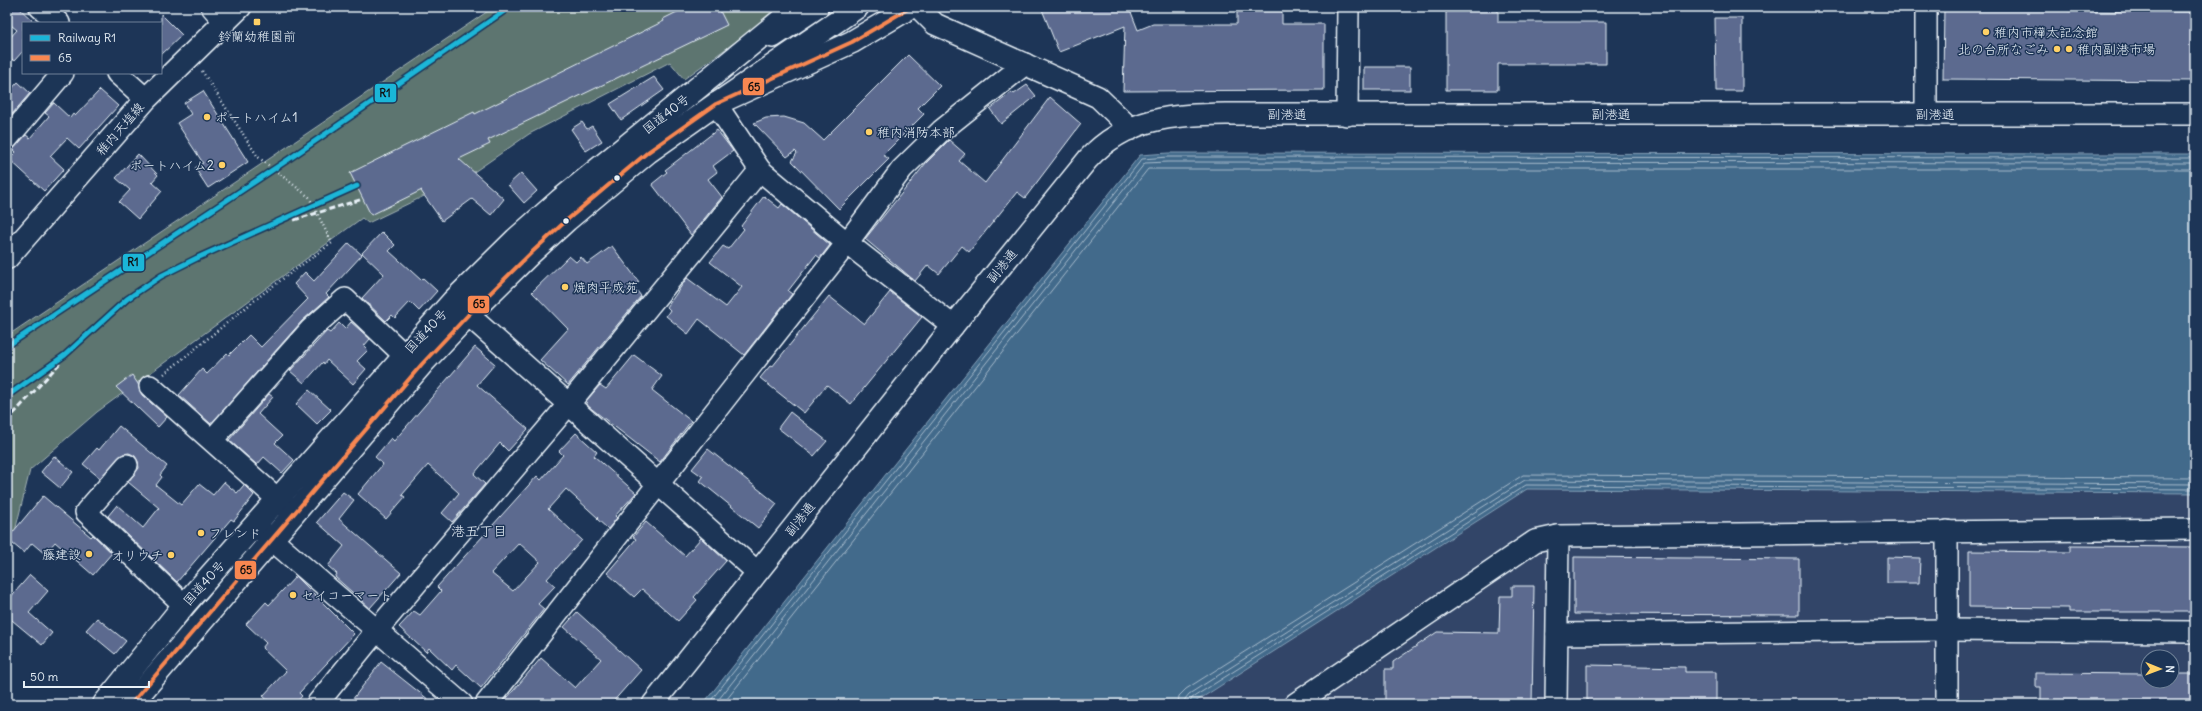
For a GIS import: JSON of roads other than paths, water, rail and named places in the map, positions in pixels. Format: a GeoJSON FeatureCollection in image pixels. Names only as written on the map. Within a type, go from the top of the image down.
{"type":"FeatureCollection","features":[{"type":"Feature","properties":{"kind":"main road","name":"国道40号"},"geometry":{"type":"LineString","coordinates":[[286,507],[374,419],[516,239],[624,146],[714,76],[797,7]]}},
{"type":"Feature","properties":{"kind":"main road","name":"国道40号"},"geometry":{"type":"LineString","coordinates":[[132,704],[264,532],[286,507],[404,355],[648,152],[716,104],[852,42],[911,7]]}},
{"type":"Feature","properties":{"kind":"main road","name":"稚内天塩線"},"geometry":{"type":"LineString","coordinates":[[7,258],[146,99],[191,54],[226,12]]}},
{"type":"Feature","properties":{"kind":"main road","name":"国道40号"},"geometry":{"type":"LineString","coordinates":[[104,704],[184,605],[264,532]]}},
{"type":"Feature","properties":{"kind":"street"},"geometry":{"type":"LineString","coordinates":[[40,7],[58,22]]}},
{"type":"Feature","properties":{"kind":"street"},"geometry":{"type":"LineString","coordinates":[[714,76],[818,7]]}},
{"type":"Feature","properties":{"kind":"street"},"geometry":{"type":"LineString","coordinates":[[858,7],[716,104],[760,170],[847,243],[953,326]]}},
{"type":"Feature","properties":{"kind":"street"},"geometry":{"type":"LineString","coordinates":[[918,7],[935,24],[1098,97],[1130,129]]}},
{"type":"Feature","properties":{"kind":"street"},"geometry":{"type":"LineString","coordinates":[[1347,115],[1348,7]]}},
{"type":"Feature","properties":{"kind":"street"},"geometry":{"type":"LineString","coordinates":[[1926,7],[1926,114]]}},
{"type":"Feature","properties":{"kind":"street"},"geometry":{"type":"LineString","coordinates":[[486,704],[659,485],[847,243],[902,169],[941,131],[1025,64]]}},
{"type":"Feature","properties":{"kind":"street"},"geometry":{"type":"LineString","coordinates":[[7,139],[62,74]]}},
{"type":"Feature","properties":{"kind":"street"},"geometry":{"type":"LineString","coordinates":[[118,74],[146,99]]}},
{"type":"Feature","properties":{"kind":"street","name":"副港通"},"geometry":{"type":"LineString","coordinates":[[653,704],[953,326],[1088,159],[1100,146],[1130,129],[1151,121],[1193,115],[2195,114]]}},
{"type":"Feature","properties":{"kind":"street"},"geometry":{"type":"LineString","coordinates":[[317,704],[377,630],[568,405],[760,170]]}},
{"type":"Feature","properties":{"kind":"street"},"geometry":{"type":"LineString","coordinates":[[212,440],[310,329],[345,299],[404,355]]}},
{"type":"Feature","properties":{"kind":"street"},"geometry":{"type":"LineString","coordinates":[[461,308],[757,572]]}},
{"type":"Feature","properties":{"kind":"street"},"geometry":{"type":"LineString","coordinates":[[150,386],[286,507]]}},
{"type":"Feature","properties":{"kind":"street"},"geometry":{"type":"LineString","coordinates":[[127,465],[86,512],[184,605]]}},
{"type":"Feature","properties":{"kind":"street"},"geometry":{"type":"LineString","coordinates":[[1295,704],[1535,541],[1558,536],[1947,531],[2195,530]]}},
{"type":"Feature","properties":{"kind":"street"},"geometry":{"type":"LineString","coordinates":[[1947,531],[1947,704]]}},
{"type":"Feature","properties":{"kind":"street"},"geometry":{"type":"LineString","coordinates":[[264,532],[462,704]]}},
{"type":"Feature","properties":{"kind":"street"},"geometry":{"type":"LineString","coordinates":[[1556,704],[1558,536]]}},
{"type":"Feature","properties":{"kind":"street"},"geometry":{"type":"LineString","coordinates":[[1557,634],[1947,630],[2195,632]]}},
{"type":"Feature","properties":{"kind":"water"},"geometry":{"type":"Polygon","coordinates":[[[1168,153],[2195,154],[2195,493],[1527,489],[1192,704],[703,704],[1140,155],[1168,153]]]}},
{"type":"Feature","properties":{"kind":"railway"},"geometry":{"type":"LineString","coordinates":[[7,396],[65,355],[127,299],[161,276],[197,258],[357,186]]}},
{"type":"Feature","properties":{"kind":"railway"},"geometry":{"type":"LineString","coordinates":[[294,220],[363,199]]}},
{"type":"Feature","properties":{"kind":"railway"},"geometry":{"type":"LineString","coordinates":[[7,421],[60,363]]}},
{"type":"Feature","properties":{"kind":"rail line","name":"R1"},"geometry":{"type":"LineString","coordinates":[[7,346],[289,159],[510,7]]}},
{"type":"Feature","properties":{"kind":"rail line","name":"R1"},"geometry":{"type":"LineString","coordinates":[[7,396],[65,355],[127,299],[161,276],[197,258],[357,186]]}},
{"type":"Feature","properties":{"kind":"place","name":"鈴蘭幼稚園前"},"geometry":{"type":"Point","coordinates":[257,22]}},
{"type":"Feature","properties":{"kind":"place","name":"稚内市樺太記念館"},"geometry":{"type":"Point","coordinates":[1986,32]}},
{"type":"Feature","properties":{"kind":"place","name":"北の台所なごみ"},"geometry":{"type":"Point","coordinates":[2057,49]}},
{"type":"Feature","properties":{"kind":"place","name":"稚内副港市場"},"geometry":{"type":"Point","coordinates":[2069,49]}},
{"type":"Feature","properties":{"kind":"place","name":"ポートハイム1"},"geometry":{"type":"Point","coordinates":[207,117]}},
{"type":"Feature","properties":{"kind":"place","name":"稚内消防本部"},"geometry":{"type":"Point","coordinates":[869,132]}},
{"type":"Feature","properties":{"kind":"place","name":"ポートハイム2"},"geometry":{"type":"Point","coordinates":[222,165]}},
{"type":"Feature","properties":{"kind":"place","name":"焼肉平成苑"},"geometry":{"type":"Point","coordinates":[565,287]}},
{"type":"Feature","properties":{"kind":"place","name":"フレンド"},"geometry":{"type":"Point","coordinates":[201,533]}},
{"type":"Feature","properties":{"kind":"place","name":"藤建設"},"geometry":{"type":"Point","coordinates":[89,554]}},
{"type":"Feature","properties":{"kind":"place","name":"オリウチ"},"geometry":{"type":"Point","coordinates":[171,555]}},
{"type":"Feature","properties":{"kind":"place","name":"セイコーマート"},"geometry":{"type":"Point","coordinates":[293,595]}},
{"type":"Feature","properties":{"kind":"district","name":"港五丁目"},"geometry":{"type":"Point","coordinates":[479,531]}}]}
